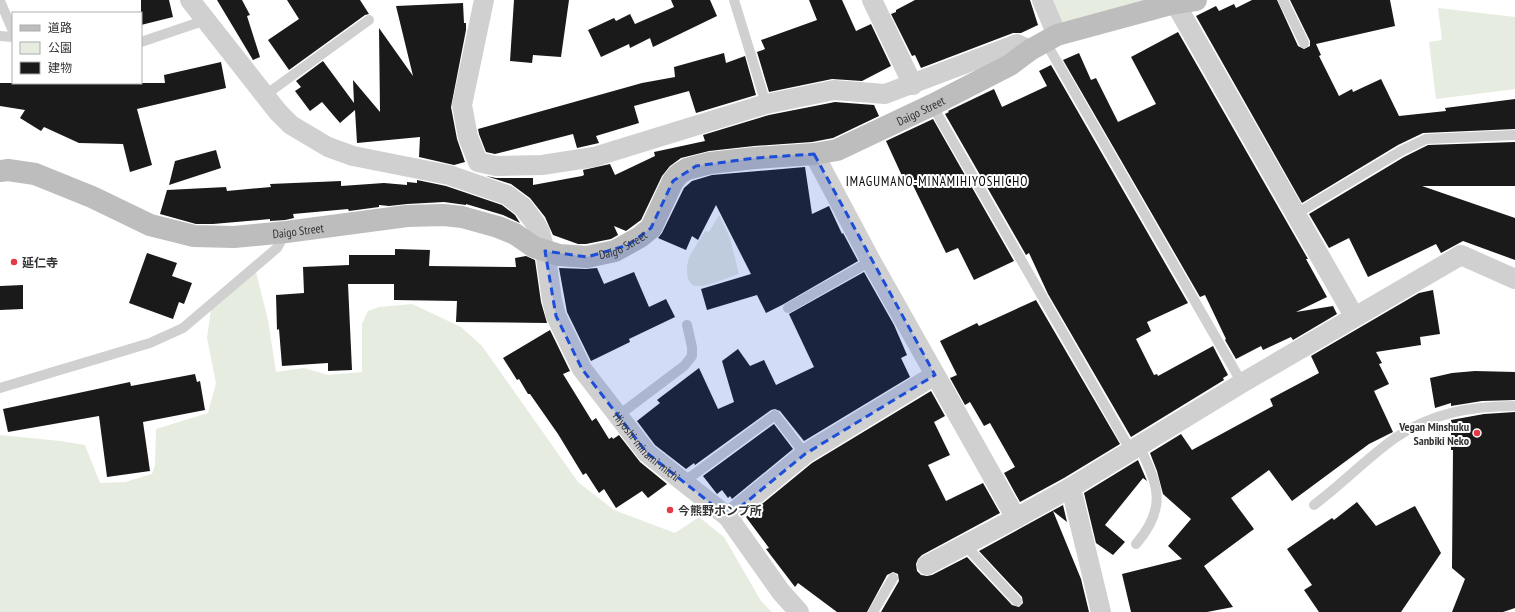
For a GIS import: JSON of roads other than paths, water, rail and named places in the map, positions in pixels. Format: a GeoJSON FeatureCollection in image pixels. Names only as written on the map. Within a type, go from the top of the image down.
{"type":"FeatureCollection","features":[{"type":"Feature","properties":{"kind":"main road","name":"Daigo Street"},"geometry":{"type":"LineString","coordinates":[[0,171],[8,170],[35,174],[92,197],[150,225],[194,236],[234,237],[286,232],[407,216],[444,215],[474,220],[498,227],[515,234],[534,247],[545,251],[559,255],[587,257],[615,251],[628,245],[651,228],[673,181],[679,174],[696,166],[755,158],[826,153],[844,147],[932,105],[1010,64],[1044,42],[1186,2]]}},
{"type":"Feature","properties":{"kind":"street","name":"Hiyoshi-minami-michi"},"geometry":{"type":"LineString","coordinates":[[190,0],[264,96],[291,125],[328,147],[353,156],[449,175],[507,195],[523,207],[540,232],[545,251],[552,300],[556,316],[582,369],[647,453],[728,517],[781,592],[799,612]]}},
{"type":"Feature","properties":{"kind":"street"},"geometry":{"type":"LineString","coordinates":[[484,0],[462,105],[468,137],[478,162],[496,166],[542,165],[594,157],[766,104],[834,90],[885,94],[913,85],[1017,44],[1044,42],[1042,0]]}},
{"type":"Feature","properties":{"kind":"street"},"geometry":{"type":"LineString","coordinates":[[872,0],[913,85]]}},
{"type":"Feature","properties":{"kind":"street"},"geometry":{"type":"LineString","coordinates":[[1186,2],[1296,214],[1354,316]]}},
{"type":"Feature","properties":{"kind":"street"},"geometry":{"type":"LineString","coordinates":[[814,154],[871,261],[1016,518]]}},
{"type":"Feature","properties":{"kind":"street"},"geometry":{"type":"LineString","coordinates":[[927,565],[1070,488],[1354,316],[1461,256],[1515,280]]}},
{"type":"Feature","properties":{"kind":"street"},"geometry":{"type":"LineString","coordinates":[[728,517],[805,454],[935,375]]}},
{"type":"Feature","properties":{"kind":"street"},"geometry":{"type":"LineString","coordinates":[[1070,488],[1101,612]]}},
{"type":"Feature","properties":{"kind":"lane"},"geometry":{"type":"LineString","coordinates":[[734,0],[766,104]]}},
{"type":"Feature","properties":{"kind":"lane"},"geometry":{"type":"LineString","coordinates":[[1283,0],[1304,43]]}},
{"type":"Feature","properties":{"kind":"lane"},"geometry":{"type":"LineString","coordinates":[[0,1],[12,29]]}},
{"type":"Feature","properties":{"kind":"lane"},"geometry":{"type":"LineString","coordinates":[[142,42],[206,20]]}},
{"type":"Feature","properties":{"kind":"lane"},"geometry":{"type":"LineString","coordinates":[[264,96],[369,20]]}},
{"type":"Feature","properties":{"kind":"lane"},"geometry":{"type":"LineString","coordinates":[[0,36],[12,37]]}},
{"type":"Feature","properties":{"kind":"lane"},"geometry":{"type":"LineString","coordinates":[[1044,42],[1242,383]]}},
{"type":"Feature","properties":{"kind":"lane"},"geometry":{"type":"LineString","coordinates":[[932,105],[1135,449],[1153,476],[1157,497],[1155,510],[1151,523],[1145,534],[1136,544]]}},
{"type":"Feature","properties":{"kind":"lane"},"geometry":{"type":"LineString","coordinates":[[1296,214],[1401,152],[1426,140],[1515,136]]}},
{"type":"Feature","properties":{"kind":"lane"},"geometry":{"type":"LineString","coordinates":[[0,388],[150,343],[183,328],[277,248],[286,232]]}},
{"type":"Feature","properties":{"kind":"lane"},"geometry":{"type":"LineString","coordinates":[[788,308],[871,261]]}},
{"type":"Feature","properties":{"kind":"lane"},"geometry":{"type":"LineString","coordinates":[[619,415],[684,366],[692,356],[692,347],[687,325]]}},
{"type":"Feature","properties":{"kind":"lane"},"geometry":{"type":"LineString","coordinates":[[1314,505],[1396,437],[1421,423],[1459,410],[1492,406],[1515,406]]}},
{"type":"Feature","properties":{"kind":"lane"},"geometry":{"type":"LineString","coordinates":[[684,481],[775,415],[805,454]]}},
{"type":"Feature","properties":{"kind":"lane"},"geometry":{"type":"LineString","coordinates":[[965,545],[1017,601]]}},
{"type":"Feature","properties":{"kind":"lane"},"geometry":{"type":"LineString","coordinates":[[873,612],[893,578]]}},
{"type":"Feature","properties":{"kind":"place","name":"延仁寺"},"geometry":{"type":"Point","coordinates":[14,262]}},
{"type":"Feature","properties":{"kind":"place","name":"Vegan Minshuku Sanbiki Neko"},"geometry":{"type":"Point","coordinates":[1477,433]}},
{"type":"Feature","properties":{"kind":"place","name":"今熊野ポンプ所"},"geometry":{"type":"Point","coordinates":[670,510]}},
{"type":"Feature","properties":{"kind":"district","name":"IMAGUMANO-MINAMIHIYOSHICHO"},"geometry":{"type":"Point","coordinates":[937,181]}}]}
